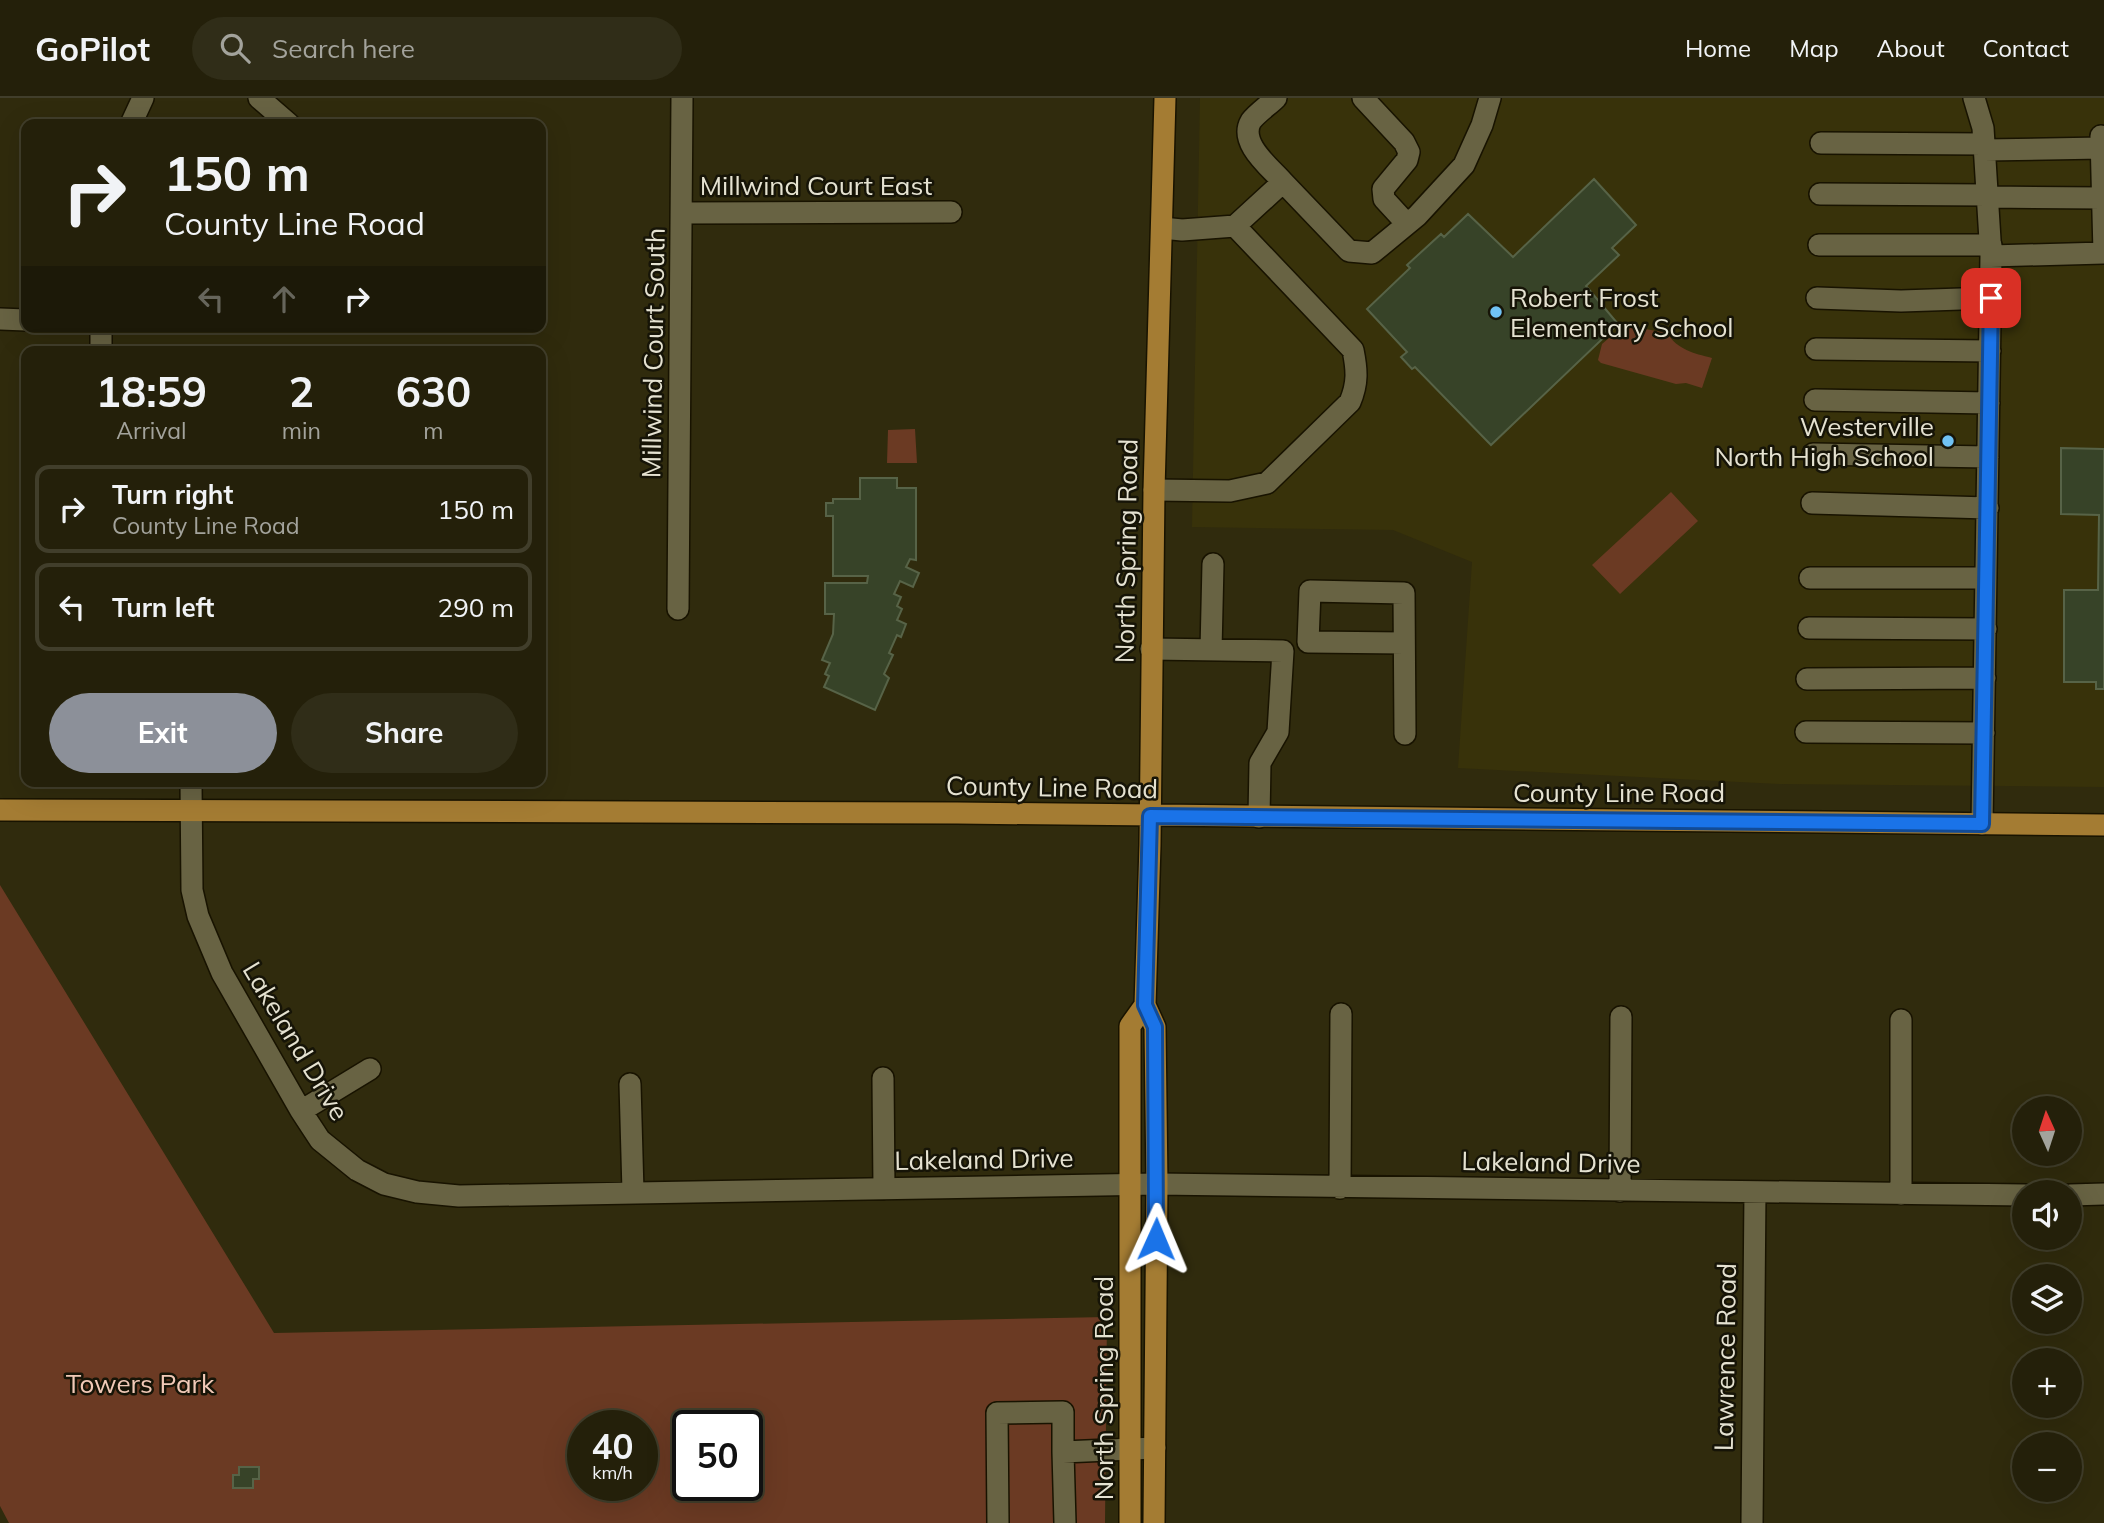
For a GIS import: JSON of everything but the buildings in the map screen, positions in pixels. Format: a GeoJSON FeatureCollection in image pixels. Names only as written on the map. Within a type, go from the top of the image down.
{"type":"FeatureCollection","features":[{"type":"Feature","properties":{"kind":"main road","name":"North Spring Road"},"geometry":{"type":"LineString","coordinates":[[1154,1523],[1157,1184],[1155,1027],[1145,1005],[1154,490],[1165,98]]}},
{"type":"Feature","properties":{"kind":"main road","name":"County Line Road"},"geometry":{"type":"LineString","coordinates":[[0,810],[904,813],[2104,825]]}},
{"type":"Feature","properties":{"kind":"main road","name":"North Spring Road"},"geometry":{"type":"LineString","coordinates":[[1130,1523],[1130,1026],[1145,1005]]}},
{"type":"Feature","properties":{"kind":"street"},"geometry":{"type":"LineString","coordinates":[[133,119],[143,98]]}},
{"type":"Feature","properties":{"kind":"street"},"geometry":{"type":"LineString","coordinates":[[259,98],[283,119]]}},
{"type":"Feature","properties":{"kind":"street","name":"Millwind Court South"},"geometry":{"type":"LineString","coordinates":[[678,609],[682,98]]}},
{"type":"Feature","properties":{"kind":"street"},"geometry":{"type":"LineString","coordinates":[[1276,98],[1251,122],[1248,135],[1251,145],[1349,251],[1372,253],[1407,224],[1464,165],[1482,125],[1490,98]]}},
{"type":"Feature","properties":{"kind":"street"},"geometry":{"type":"LineString","coordinates":[[1363,98],[1404,142],[1409,152],[1407,160],[1383,189],[1384,199],[1407,224]]}},
{"type":"Feature","properties":{"kind":"street"},"geometry":{"type":"LineString","coordinates":[[1974,98],[1983,128],[1991,251],[1982,824]]}},
{"type":"Feature","properties":{"kind":"street"},"geometry":{"type":"LineString","coordinates":[[1819,244],[2104,253],[2101,142],[1985,147],[1821,143]]}},
{"type":"Feature","properties":{"kind":"street"},"geometry":{"type":"LineString","coordinates":[[1162,228],[1182,230],[1235,226],[1283,182]]}},
{"type":"Feature","properties":{"kind":"street"},"geometry":{"type":"LineString","coordinates":[[1820,194],[2102,198]]}},
{"type":"Feature","properties":{"kind":"street","name":"Millwind Court East"},"geometry":{"type":"LineString","coordinates":[[682,213],[951,212]]}},
{"type":"Feature","properties":{"kind":"street"},"geometry":{"type":"LineString","coordinates":[[1154,490],[1230,491],[1267,483],[1350,402],[1356,386],[1357,369],[1353,350],[1235,226]]}},
{"type":"Feature","properties":{"kind":"street"},"geometry":{"type":"LineString","coordinates":[[1817,298],[1901,301],[1991,298]]}},
{"type":"Feature","properties":{"kind":"street"},"geometry":{"type":"LineString","coordinates":[[0,319],[21,320]]}},
{"type":"Feature","properties":{"kind":"street"},"geometry":{"type":"LineString","coordinates":[[1816,349],[1990,351]]}},
{"type":"Feature","properties":{"kind":"street"},"geometry":{"type":"LineString","coordinates":[[1815,400],[1989,404]]}},
{"type":"Feature","properties":{"kind":"street"},"geometry":{"type":"LineString","coordinates":[[1813,453],[1988,457]]}},
{"type":"Feature","properties":{"kind":"street"},"geometry":{"type":"LineString","coordinates":[[1812,503],[1987,508]]}},
{"type":"Feature","properties":{"kind":"street"},"geometry":{"type":"LineString","coordinates":[[1211,650],[1213,564]]}},
{"type":"Feature","properties":{"kind":"street"},"geometry":{"type":"LineString","coordinates":[[1810,578],[1986,578]]}},
{"type":"Feature","properties":{"kind":"street"},"geometry":{"type":"LineString","coordinates":[[1308,642],[1310,592],[1404,593],[1405,734]]}},
{"type":"Feature","properties":{"kind":"street"},"geometry":{"type":"LineString","coordinates":[[1809,628],[1986,629]]}},
{"type":"Feature","properties":{"kind":"street"},"geometry":{"type":"LineString","coordinates":[[1152,649],[1283,651],[1308,642],[1404,643]]}},
{"type":"Feature","properties":{"kind":"street"},"geometry":{"type":"LineString","coordinates":[[1259,817],[1260,763],[1278,732],[1283,651]]}},
{"type":"Feature","properties":{"kind":"street"},"geometry":{"type":"LineString","coordinates":[[1807,678],[1985,678]]}},
{"type":"Feature","properties":{"kind":"street"},"geometry":{"type":"LineString","coordinates":[[1806,732],[1984,733]]}},
{"type":"Feature","properties":{"kind":"street","name":"Lakeland Drive"},"geometry":{"type":"LineString","coordinates":[[191,787],[192,890],[198,916],[222,974],[320,1140],[357,1170],[384,1184],[416,1192],[459,1196],[1157,1184],[2012,1195]]}},
{"type":"Feature","properties":{"kind":"street"},"geometry":{"type":"LineString","coordinates":[[1340,1188],[1341,1014]]}},
{"type":"Feature","properties":{"kind":"street"},"geometry":{"type":"LineString","coordinates":[[1620,1191],[1621,1017]]}},
{"type":"Feature","properties":{"kind":"street"},"geometry":{"type":"LineString","coordinates":[[1901,1020],[1901,1194]]}},
{"type":"Feature","properties":{"kind":"street"},"geometry":{"type":"LineString","coordinates":[[301,1111],[370,1069]]}},
{"type":"Feature","properties":{"kind":"street"},"geometry":{"type":"LineString","coordinates":[[883,1078],[884,1189]]}},
{"type":"Feature","properties":{"kind":"street"},"geometry":{"type":"LineString","coordinates":[[630,1084],[634,1192]]}},
{"type":"Feature","properties":{"kind":"street","name":"Lawrence Road"},"geometry":{"type":"LineString","coordinates":[[1752,1523],[1755,1192]]}},
{"type":"Feature","properties":{"kind":"street"},"geometry":{"type":"LineString","coordinates":[[2082,1195],[2104,1194]]}},
{"type":"Feature","properties":{"kind":"street"},"geometry":{"type":"LineString","coordinates":[[998,1523],[997,1413],[1063,1412],[1065,1523]]}},
{"type":"Feature","properties":{"kind":"street"},"geometry":{"type":"LineString","coordinates":[[1063,1452],[1155,1448]]}},
{"type":"Feature","properties":{"kind":"shaded area","name":"Robert Frost Elementary School"},"geometry":{"type":"Polygon","coordinates":[[[1200,98],[2104,98],[2104,787],[1779,784],[1458,768],[1472,562],[1393,530],[1192,527],[1200,98]]]}},
{"type":"Feature","properties":{"kind":"green space"},"geometry":{"type":"Polygon","coordinates":[[[1624,325],[1667,333],[1681,347],[1712,358],[1702,388],[1686,383],[1676,384],[1601,363],[1598,360],[1602,344],[1624,325]]]}},
{"type":"Feature","properties":{"kind":"green space"},"geometry":{"type":"Polygon","coordinates":[[[915,429],[917,463],[887,463],[888,430],[915,429]]]}},
{"type":"Feature","properties":{"kind":"green space"},"geometry":{"type":"Polygon","coordinates":[[[1671,492],[1698,521],[1620,594],[1592,565],[1671,492]]]}},
{"type":"Feature","properties":{"kind":"green space","name":"Towers Park"},"geometry":{"type":"Polygon","coordinates":[[[0,885],[274,1333],[1107,1317],[1105,1523],[9,1523],[0,1506],[0,885]]]}},
{"type":"Feature","properties":{"kind":"place","name":"Robert Frost Elementary School"},"geometry":{"type":"Point","coordinates":[1496,312]}},
{"type":"Feature","properties":{"kind":"place","name":"Westerville North High School"},"geometry":{"type":"Point","coordinates":[1948,441]}},
{"type":"Feature","properties":{"kind":"route"},"geometry":{"type":"LineString","coordinates":[[1156,1239],[1155,1027],[1145,1005],[1150,816],[1982,824],[1991,298]]}}]}
